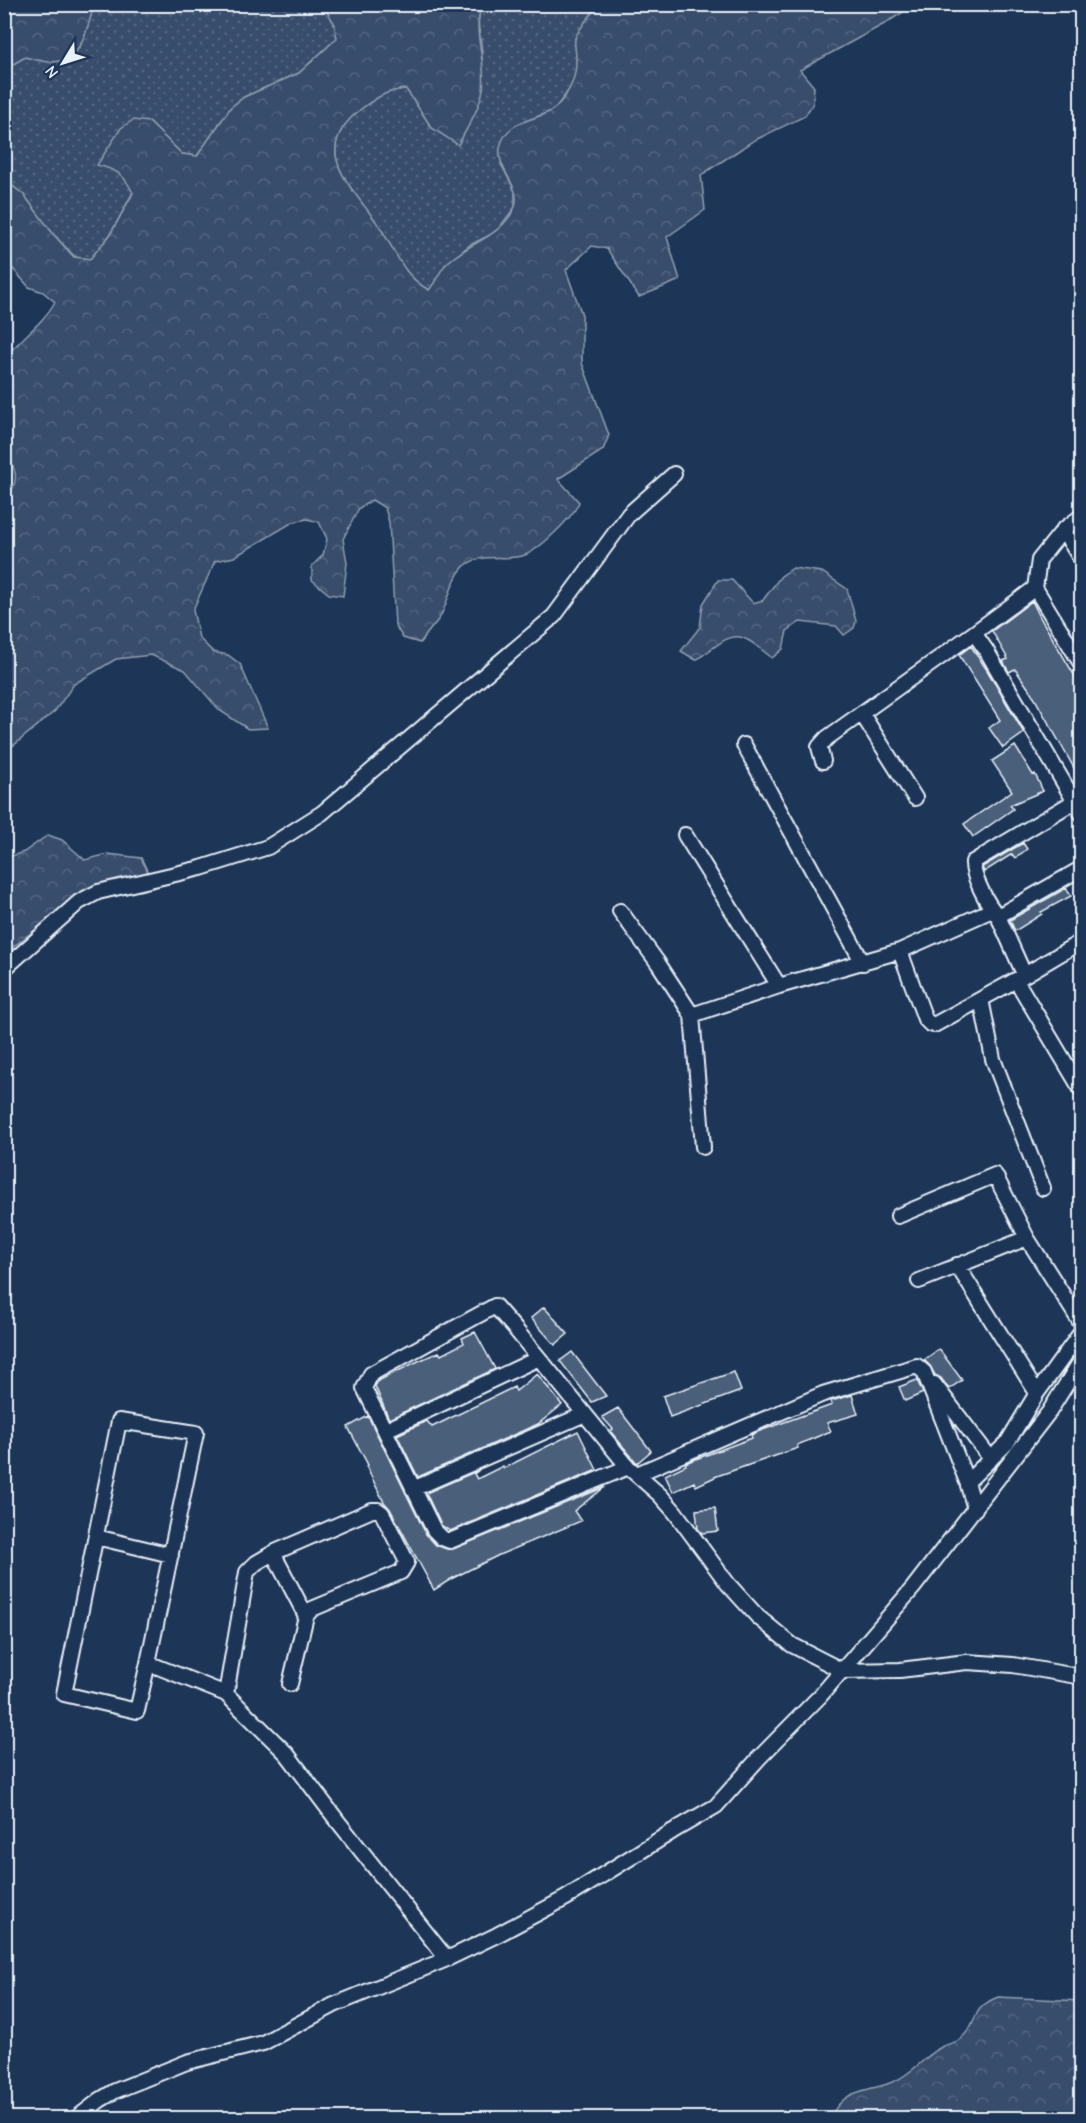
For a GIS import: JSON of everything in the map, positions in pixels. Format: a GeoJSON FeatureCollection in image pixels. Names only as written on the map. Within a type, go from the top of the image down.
{"type":"FeatureCollection","features":[{"type":"Feature","properties":{"kind":"street"},"geometry":{"type":"LineString","coordinates":[[4,969],[79,902],[98,892],[201,868],[268,847],[322,813],[554,616],[629,514],[674,474]]}},
{"type":"Feature","properties":{"kind":"street"},"geometry":{"type":"LineString","coordinates":[[1082,516],[1063,530],[1039,560],[1035,588],[1082,665]]}},
{"type":"Feature","properties":{"kind":"street"},"geometry":{"type":"LineString","coordinates":[[1063,530],[1082,561]]}},
{"type":"Feature","properties":{"kind":"street"},"geometry":{"type":"LineString","coordinates":[[823,761],[819,747],[827,738],[1035,588]]}},
{"type":"Feature","properties":{"kind":"street"},"geometry":{"type":"LineString","coordinates":[[974,633],[1078,807],[973,862],[974,873],[995,913],[1020,977],[1082,1091]]}},
{"type":"Feature","properties":{"kind":"street"},"geometry":{"type":"LineString","coordinates":[[862,714],[915,798]]}},
{"type":"Feature","properties":{"kind":"street"},"geometry":{"type":"LineString","coordinates":[[744,745],[863,963]]}},
{"type":"Feature","properties":{"kind":"street"},"geometry":{"type":"LineString","coordinates":[[685,835],[779,986]]}},
{"type":"Feature","properties":{"kind":"street"},"geometry":{"type":"LineString","coordinates":[[692,1015],[779,986],[900,951],[995,913],[1082,868]]}},
{"type":"Feature","properties":{"kind":"street"},"geometry":{"type":"LineString","coordinates":[[620,911],[692,1015],[703,1147]]}},
{"type":"Feature","properties":{"kind":"street"},"geometry":{"type":"LineString","coordinates":[[900,951],[925,1018],[930,1024],[938,1024],[1080,946]]}},
{"type":"Feature","properties":{"kind":"street"},"geometry":{"type":"LineString","coordinates":[[981,999],[993,1059],[1043,1188]]}},
{"type":"Feature","properties":{"kind":"street"},"geometry":{"type":"LineString","coordinates":[[898,1215],[994,1174],[1027,1238],[1082,1325]]}},
{"type":"Feature","properties":{"kind":"street"},"geometry":{"type":"LineString","coordinates":[[919,1281],[1027,1238]]}},
{"type":"Feature","properties":{"kind":"street"},"geometry":{"type":"LineString","coordinates":[[957,1265],[1037,1393]]}},
{"type":"Feature","properties":{"kind":"street"},"geometry":{"type":"LineString","coordinates":[[991,1459],[920,1367],[914,1366],[823,1394],[632,1471],[450,1541],[442,1538],[434,1530],[364,1388],[370,1374],[493,1307],[497,1308],[632,1471],[660,1495],[675,1512],[728,1584],[758,1617],[792,1645],[843,1671],[900,1670],[967,1662],[1013,1665],[1082,1677]]}},
{"type":"Feature","properties":{"kind":"street"},"geometry":{"type":"LineString","coordinates":[[967,1482],[1007,1443],[1037,1393],[1082,1331]]}},
{"type":"Feature","properties":{"kind":"street"},"geometry":{"type":"LineString","coordinates":[[386,1430],[540,1358]]}},
{"type":"Feature","properties":{"kind":"street"},"geometry":{"type":"LineString","coordinates":[[77,2118],[115,2091],[187,2062],[263,2043],[334,2005],[447,1959],[497,1935],[566,1898],[716,1806],[843,1671],[913,1588],[960,1524],[975,1509],[1049,1412],[1082,1359]]}},
{"type":"Feature","properties":{"kind":"street"},"geometry":{"type":"LineString","coordinates":[[924,1372],[967,1482],[975,1509]]}},
{"type":"Feature","properties":{"kind":"street"},"geometry":{"type":"LineString","coordinates":[[413,1489],[585,1414]]}},
{"type":"Feature","properties":{"kind":"street"},"geometry":{"type":"LineString","coordinates":[[119,1421],[196,1433],[171,1555],[137,1711],[64,1694],[119,1421]]}},
{"type":"Feature","properties":{"kind":"street"},"geometry":{"type":"LineString","coordinates":[[226,1694],[247,1572],[256,1563],[273,1553],[372,1510],[378,1510],[382,1513],[407,1562],[405,1567],[401,1572],[318,1606],[306,1616],[290,1684]]}},
{"type":"Feature","properties":{"kind":"street"},"geometry":{"type":"LineString","coordinates":[[96,1537],[171,1555]]}},
{"type":"Feature","properties":{"kind":"street"},"geometry":{"type":"LineString","coordinates":[[273,1553],[306,1616]]}},
{"type":"Feature","properties":{"kind":"street"},"geometry":{"type":"LineString","coordinates":[[148,1663],[226,1694],[287,1754],[336,1820],[447,1959]]}},
{"type":"Feature","properties":{"kind":"green space"},"geometry":{"type":"Polygon","coordinates":[[[5,4],[94,5],[81,44],[68,57],[48,62],[25,57],[5,69],[5,4]]]}},
{"type":"Feature","properties":{"kind":"green space"},"geometry":{"type":"Polygon","coordinates":[[[94,5],[323,5],[334,23],[337,38],[299,73],[244,97],[231,107],[197,156],[182,154],[149,122],[113,169],[126,179],[133,192],[110,235],[90,259],[75,257],[54,235],[24,195],[5,180],[4,69],[25,57],[43,60],[67,58],[80,45],[94,5]]]}},
{"type":"Feature","properties":{"kind":"green space"},"geometry":{"type":"Polygon","coordinates":[[[323,5],[482,5],[478,25],[484,78],[483,89],[476,111],[458,145],[432,128],[406,89],[393,91],[372,101],[345,124],[337,139],[336,154],[347,182],[379,226],[406,270],[429,290],[447,263],[493,233],[508,219],[514,209],[516,201],[513,186],[500,156],[504,138],[509,130],[517,125],[550,112],[565,96],[572,84],[575,71],[576,35],[598,5],[914,5],[800,70],[814,87],[813,103],[805,116],[753,141],[701,175],[705,210],[667,237],[680,280],[639,297],[607,249],[592,246],[566,270],[582,315],[582,363],[609,435],[603,450],[558,479],[579,502],[570,516],[546,541],[522,556],[474,560],[467,564],[455,580],[440,617],[420,643],[403,638],[395,625],[389,522],[385,508],[372,500],[359,508],[343,539],[347,563],[343,596],[329,594],[312,580],[312,566],[323,555],[327,539],[319,522],[307,519],[293,522],[234,557],[215,561],[193,610],[199,638],[213,652],[228,655],[240,664],[268,728],[248,729],[219,710],[185,670],[151,655],[116,659],[74,684],[55,711],[14,745],[5,749],[4,502],[13,488],[15,476],[5,449],[5,358],[44,318],[55,302],[43,292],[29,287],[5,260],[5,180],[24,195],[74,257],[90,259],[110,235],[133,193],[119,174],[97,165],[121,128],[133,120],[149,122],[182,154],[197,156],[231,107],[244,97],[299,73],[337,38],[334,23],[323,5]]]}},
{"type":"Feature","properties":{"kind":"green space"},"geometry":{"type":"Polygon","coordinates":[[[482,5],[598,5],[575,38],[577,71],[572,86],[554,110],[518,124],[506,134],[501,164],[515,191],[515,207],[496,232],[470,245],[445,265],[439,278],[429,290],[406,270],[379,226],[347,182],[336,154],[337,139],[345,124],[361,109],[387,93],[406,89],[432,128],[483,88],[479,24],[482,5]]]}},
{"type":"Feature","properties":{"kind":"green space"},"geometry":{"type":"Polygon","coordinates":[[[793,568],[822,572],[847,589],[856,621],[854,628],[844,635],[836,626],[800,622],[787,631],[783,649],[772,658],[741,637],[726,639],[696,660],[681,651],[700,627],[703,604],[718,580],[732,580],[753,603],[763,600],[781,576],[793,568]]]}},
{"type":"Feature","properties":{"kind":"green space"},"geometry":{"type":"Polygon","coordinates":[[[48,835],[62,840],[85,860],[108,854],[141,858],[148,872],[88,889],[5,953],[5,858],[24,852],[48,835]]]}},
{"type":"Feature","properties":{"kind":"green space"},"geometry":{"type":"Polygon","coordinates":[[[998,1997],[1081,2001],[1081,2118],[830,2118],[836,2108],[850,2095],[895,2081],[943,2046],[958,2040],[966,2033],[982,2006],[998,1997]]]}},
{"type":"Feature","properties":{"kind":"building"},"geometry":{"type":"Polygon","coordinates":[[[1032,601],[1082,688],[1082,696],[1077,699],[1082,708],[1082,782],[1031,692],[1015,669],[1009,672],[1003,661],[1008,659],[992,631],[1032,601]]]}},
{"type":"Feature","properties":{"kind":"building"},"geometry":{"type":"Polygon","coordinates":[[[971,646],[1024,733],[1003,748],[989,728],[1000,720],[959,655],[971,646]]]}},
{"type":"Feature","properties":{"kind":"building"},"geometry":{"type":"Polygon","coordinates":[[[1015,746],[1033,775],[1035,774],[1043,791],[1010,805],[1013,809],[973,837],[964,824],[1012,791],[992,761],[1015,746]]]}},
{"type":"Feature","properties":{"kind":"building"},"geometry":{"type":"Polygon","coordinates":[[[1023,843],[1027,849],[1015,858],[1012,854],[984,872],[982,867],[1023,843]]]}},
{"type":"Feature","properties":{"kind":"building"},"geometry":{"type":"Polygon","coordinates":[[[1066,888],[1071,896],[1041,912],[1042,914],[1015,931],[1010,920],[1066,888]]]}},
{"type":"Feature","properties":{"kind":"building"},"geometry":{"type":"Polygon","coordinates":[[[544,1307],[568,1334],[555,1345],[531,1318],[544,1307]]]}},
{"type":"Feature","properties":{"kind":"building"},"geometry":{"type":"Polygon","coordinates":[[[475,1332],[495,1369],[389,1419],[375,1386],[378,1381],[439,1352],[441,1355],[464,1343],[462,1338],[475,1332]]]}},
{"type":"Feature","properties":{"kind":"building"},"geometry":{"type":"Polygon","coordinates":[[[939,1349],[962,1380],[949,1389],[924,1360],[939,1349]]]}},
{"type":"Feature","properties":{"kind":"building"},"geometry":{"type":"Polygon","coordinates":[[[572,1352],[606,1396],[592,1402],[560,1361],[572,1352]]]}},
{"type":"Feature","properties":{"kind":"building"},"geometry":{"type":"Polygon","coordinates":[[[734,1372],[741,1391],[670,1417],[663,1396],[734,1372]]]}},
{"type":"Feature","properties":{"kind":"building"},"geometry":{"type":"Polygon","coordinates":[[[537,1374],[562,1405],[538,1424],[418,1477],[397,1435],[427,1421],[432,1427],[514,1387],[516,1391],[537,1374]]]}},
{"type":"Feature","properties":{"kind":"building"},"geometry":{"type":"Polygon","coordinates":[[[917,1380],[923,1393],[905,1401],[899,1387],[917,1380]]]}},
{"type":"Feature","properties":{"kind":"building"},"geometry":{"type":"Polygon","coordinates":[[[852,1395],[858,1414],[827,1423],[831,1431],[797,1445],[798,1448],[717,1476],[696,1486],[694,1482],[673,1492],[665,1475],[686,1465],[685,1463],[752,1438],[751,1435],[757,1432],[832,1405],[831,1401],[852,1395]]]}},
{"type":"Feature","properties":{"kind":"building"},"geometry":{"type":"Polygon","coordinates":[[[618,1408],[651,1451],[637,1463],[610,1431],[613,1429],[602,1417],[618,1408]]]}},
{"type":"Feature","properties":{"kind":"building"},"geometry":{"type":"Polygon","coordinates":[[[368,1416],[426,1534],[436,1545],[447,1549],[453,1549],[605,1487],[574,1511],[581,1521],[499,1555],[434,1590],[384,1502],[348,1427],[368,1416]]]}},
{"type":"Feature","properties":{"kind":"building"},"geometry":{"type":"Polygon","coordinates":[[[578,1431],[597,1470],[450,1531],[441,1525],[426,1493],[479,1470],[474,1474],[477,1479],[503,1466],[504,1468],[578,1431]]]}},
{"type":"Feature","properties":{"kind":"building"},"geometry":{"type":"Polygon","coordinates":[[[715,1508],[718,1531],[702,1533],[698,1529],[696,1510],[715,1508]]]}}]}
